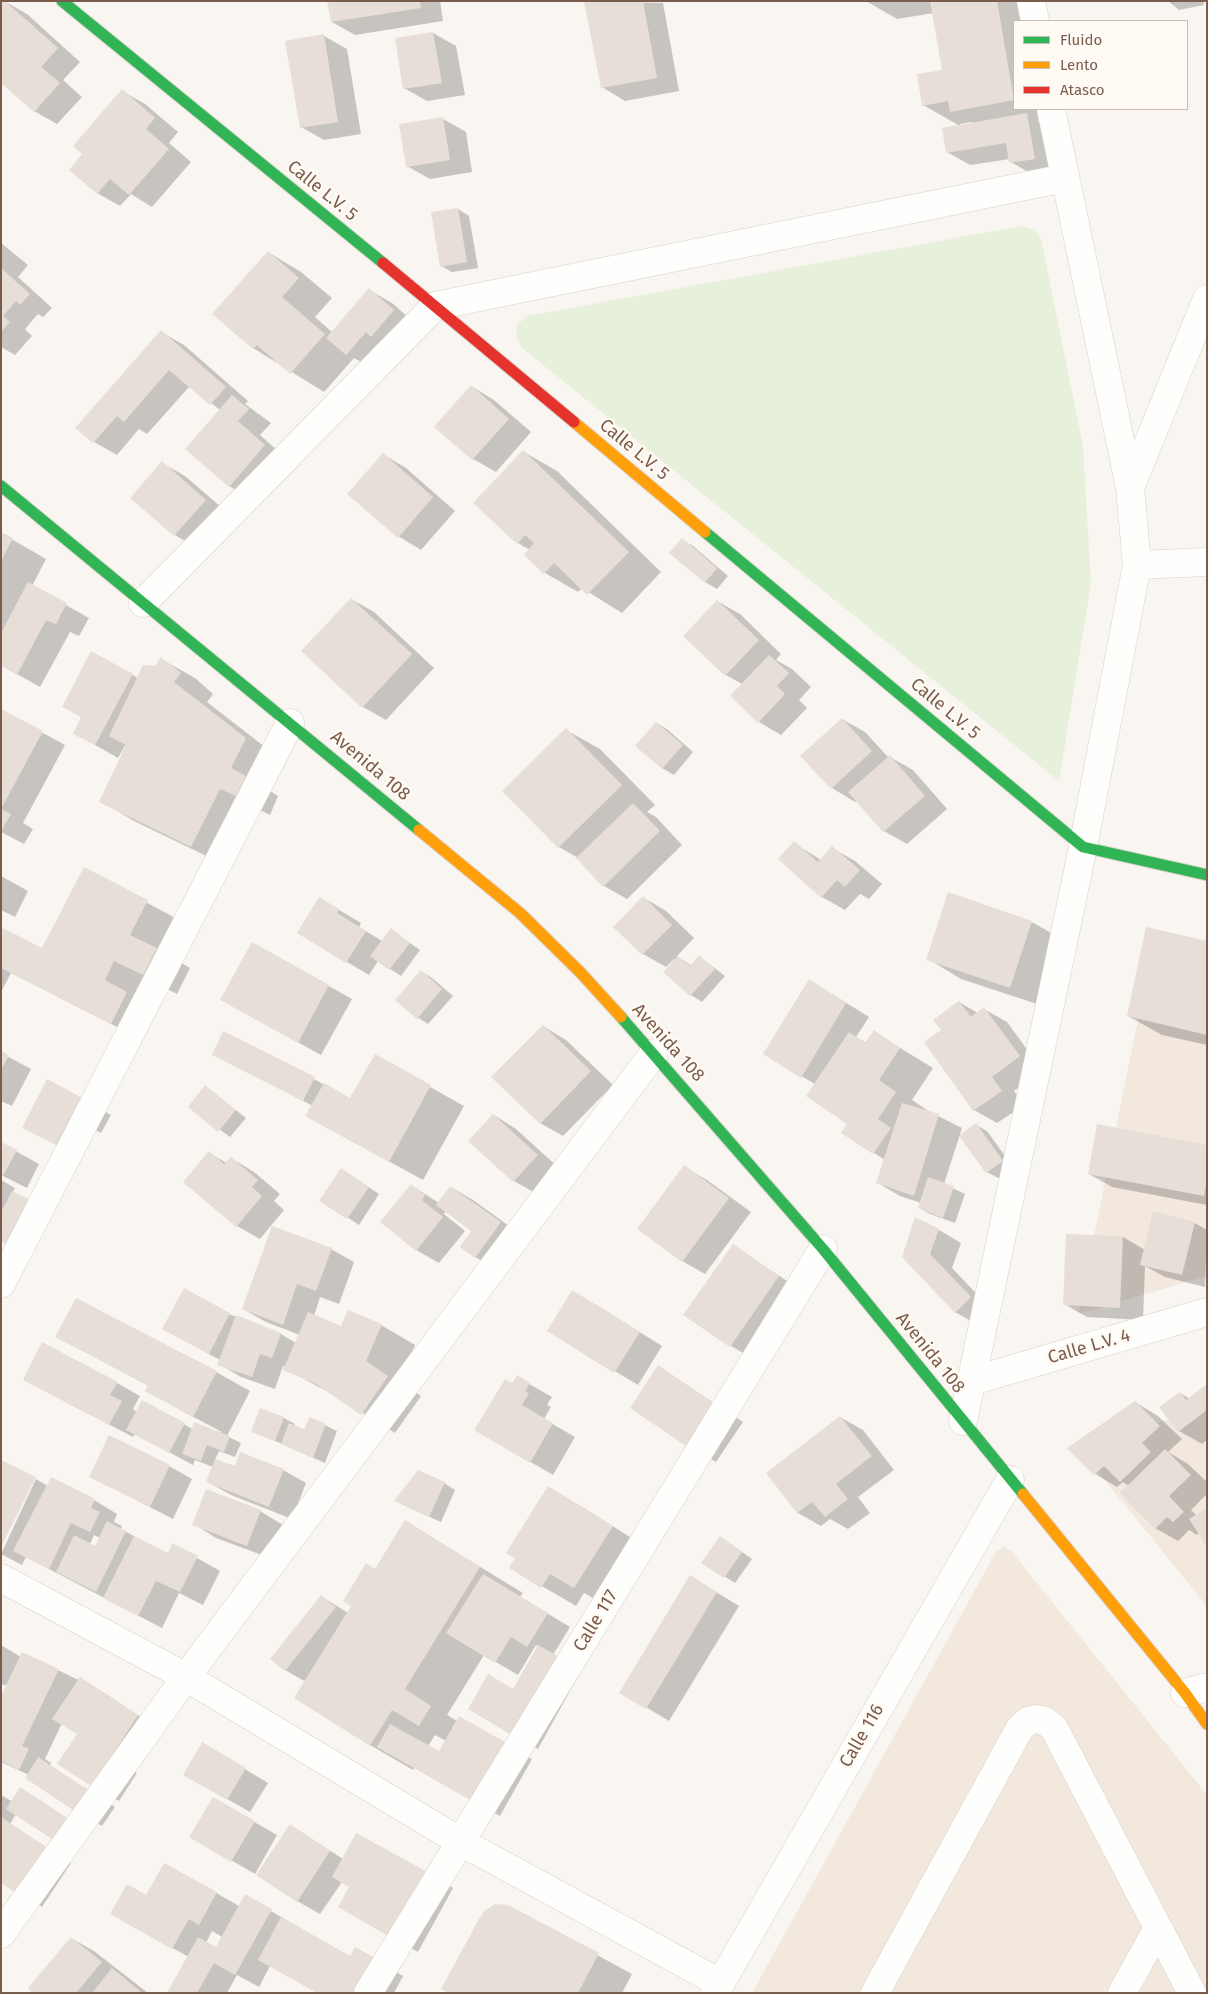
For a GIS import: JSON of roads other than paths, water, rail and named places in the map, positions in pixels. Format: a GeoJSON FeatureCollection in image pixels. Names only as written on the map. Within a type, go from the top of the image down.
{"type":"FeatureCollection","features":[{"type":"Feature","properties":{"kind":"street","name":"Calle L.V. 5"},"geometry":{"type":"LineString","coordinates":[[62,1],[435,306],[1083,848],[1207,875]]}},
{"type":"Feature","properties":{"kind":"street"},"geometry":{"type":"LineString","coordinates":[[1031,1],[1035,20]]}},
{"type":"Feature","properties":{"kind":"street"},"geometry":{"type":"LineString","coordinates":[[963,1420],[1083,848],[1137,565],[1130,488],[1052,110]]}},
{"type":"Feature","properties":{"kind":"street"},"geometry":{"type":"LineString","coordinates":[[143,603],[435,306],[1065,178]]}},
{"type":"Feature","properties":{"kind":"street"},"geometry":{"type":"LineString","coordinates":[[1130,488],[1207,299]]}},
{"type":"Feature","properties":{"kind":"street","name":"Avenida 108"},"geometry":{"type":"LineString","coordinates":[[1,486],[520,913],[580,972],[654,1053],[823,1249],[1010,1480],[1196,1690],[1207,1724]]}},
{"type":"Feature","properties":{"kind":"street"},"geometry":{"type":"LineString","coordinates":[[1137,565],[1207,562]]}},
{"type":"Feature","properties":{"kind":"street"},"geometry":{"type":"LineString","coordinates":[[1,1284],[290,723]]}},
{"type":"Feature","properties":{"kind":"street"},"geometry":{"type":"LineString","coordinates":[[1,1934],[186,1677],[654,1053]]}},
{"type":"Feature","properties":{"kind":"street","name":"Calle 117"},"geometry":{"type":"LineString","coordinates":[[368,1993],[823,1249]]}},
{"type":"Feature","properties":{"kind":"street","name":"Calle L.V. 4"},"geometry":{"type":"LineString","coordinates":[[972,1380],[1207,1312]]}},
{"type":"Feature","properties":{"kind":"street","name":"Calle 116"},"geometry":{"type":"LineString","coordinates":[[717,1988],[1010,1480]]}},
{"type":"Feature","properties":{"kind":"street"},"geometry":{"type":"LineString","coordinates":[[1,1578],[186,1677],[461,1842],[717,1988]]}},
{"type":"Feature","properties":{"kind":"street"},"geometry":{"type":"LineString","coordinates":[[875,1993],[1020,1728],[1028,1721],[1036,1719],[1045,1720],[1054,1728],[1192,1993]]}},
{"type":"Feature","properties":{"kind":"street"},"geometry":{"type":"LineString","coordinates":[[1122,1993],[1158,1928]]}}]}
